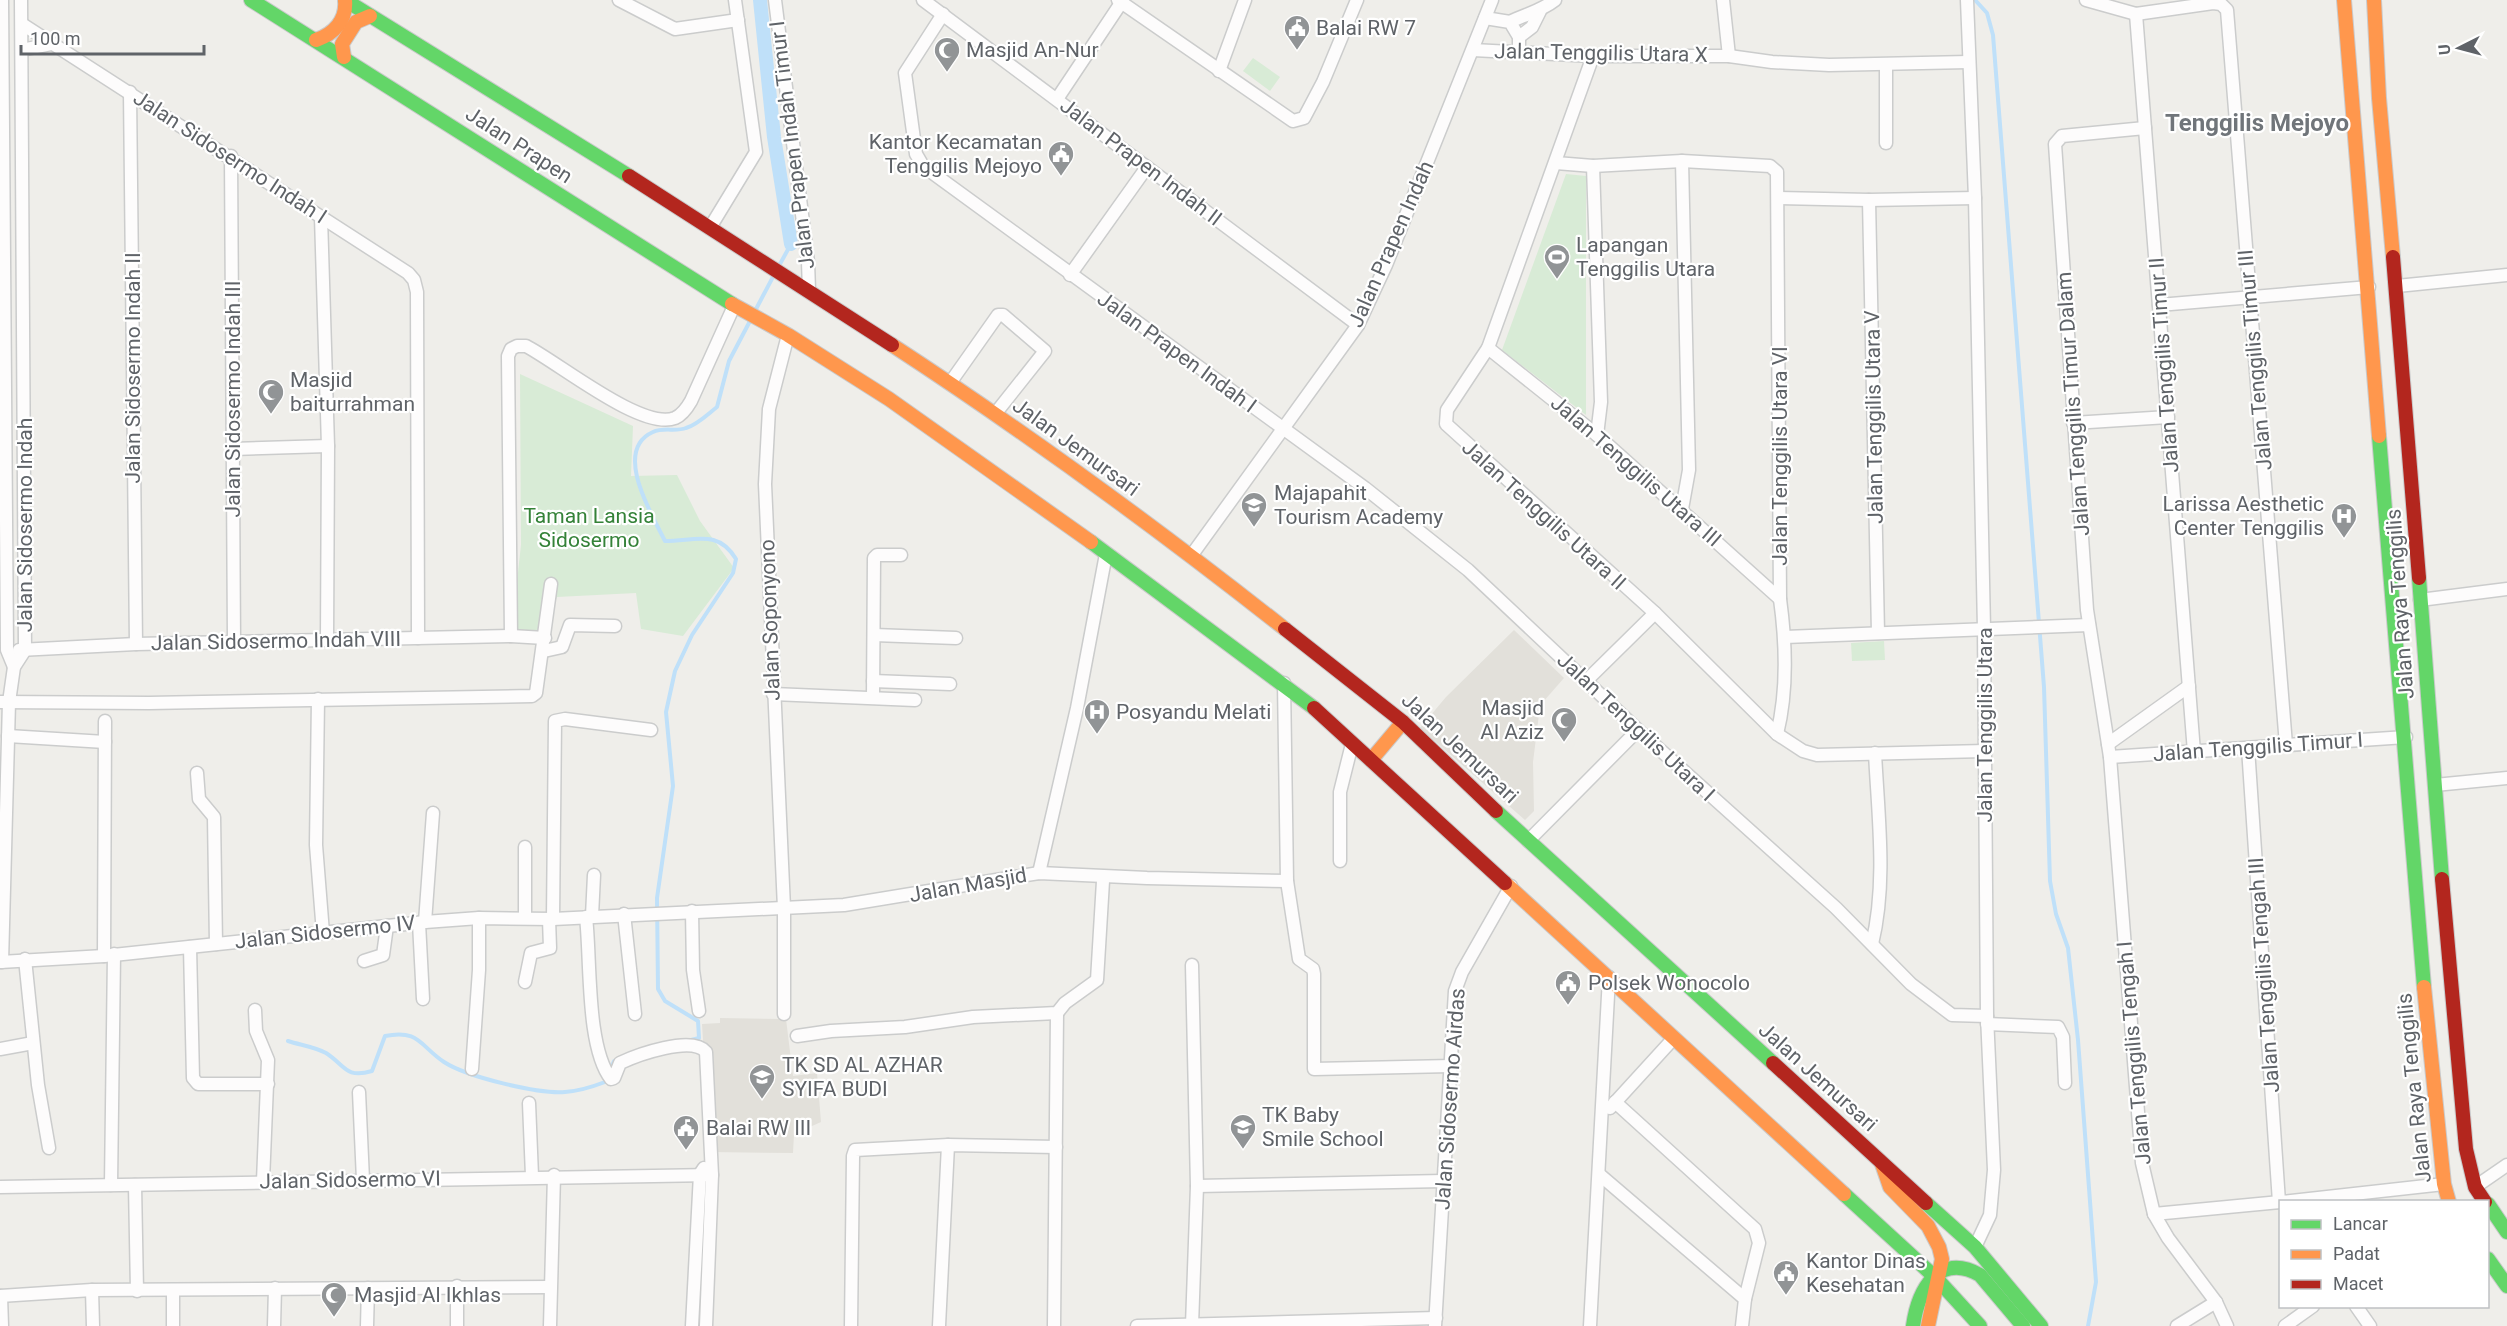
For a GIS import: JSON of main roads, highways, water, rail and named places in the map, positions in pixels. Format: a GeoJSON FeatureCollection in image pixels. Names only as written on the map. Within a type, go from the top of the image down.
{"type":"FeatureCollection","features":[{"type":"Feature","properties":{"kind":"main road","name":"Jalan Prapen"},"geometry":{"type":"LineString","coordinates":[[251,0],[316,40],[339,45],[738,308],[788,335],[889,399],[1284,683],[1371,760]]}},
{"type":"Feature","properties":{"kind":"main road","name":"Jalan Prapen"},"geometry":{"type":"LineString","coordinates":[[345,0],[711,226],[787,277]]}},
{"type":"Feature","properties":{"kind":"main road"},"geometry":{"type":"LineString","coordinates":[[316,40],[339,45],[350,19],[345,0]]}},
{"type":"Feature","properties":{"kind":"main road","name":"Jalan Raya Tenggilis"},"geometry":{"type":"LineString","coordinates":[[2344,0],[2406,737],[2423,973],[2444,1184],[2448,1200]]}},
{"type":"Feature","properties":{"kind":"main road","name":"Jalan Raya Tenggilis"},"geometry":{"type":"LineString","coordinates":[[2374,0],[2379,98],[2397,286],[2449,972],[2466,1149],[2475,1187],[2484,1200]]}},
{"type":"Feature","properties":{"kind":"main road"},"geometry":{"type":"LineString","coordinates":[[350,19],[370,16]]}},
{"type":"Feature","properties":{"kind":"main road"},"geometry":{"type":"LineString","coordinates":[[2352,99],[2379,98]]}},
{"type":"Feature","properties":{"kind":"main road","name":"Jalan Jemursari"},"geometry":{"type":"LineString","coordinates":[[787,277],[950,382],[995,414],[1191,556],[1403,722],[1528,840],[1975,1247],[2041,1326]]}},
{"type":"Feature","properties":{"kind":"main road"},"geometry":{"type":"LineString","coordinates":[[2382,455],[2395,451],[2410,454]]}},
{"type":"Feature","properties":{"kind":"main road"},"geometry":{"type":"LineString","coordinates":[[1403,722],[1371,760],[1936,1278],[1980,1326]]}},
{"type":"Feature","properties":{"kind":"main road"},"geometry":{"type":"LineString","coordinates":[[2423,973],[2449,972]]}},
{"type":"Feature","properties":{"kind":"main road"},"geometry":{"type":"LineString","coordinates":[[1881,1162],[1890,1187],[1934,1235],[1942,1259],[1936,1278],[1928,1326]]}},
{"type":"Feature","properties":{"kind":"main road","name":"Jalan Raya Tenggilis"},"geometry":{"type":"LineString","coordinates":[[2489,1207],[2507,1232]]}},
{"type":"Feature","properties":{"kind":"main road"},"geometry":{"type":"LineString","coordinates":[[2489,1262],[2507,1286]]}},
{"type":"Feature","properties":{"kind":"main road"},"geometry":{"type":"LineString","coordinates":[[1913,1326],[1921,1293],[1936,1278],[1955,1266],[1973,1270],[2007,1304],[2023,1326]]}},
{"type":"Feature","properties":{"kind":"waterway"},"geometry":{"type":"LineString","coordinates":[[760,0],[774,137],[791,244]]}},
{"type":"Feature","properties":{"kind":"waterway"},"geometry":{"type":"LineString","coordinates":[[1975,0],[1987,13],[1993,35],[2044,687],[2050,881],[2056,914],[2068,948],[2078,1040],[2096,1282],[2088,1326]]}},
{"type":"Feature","properties":{"kind":"waterway"},"geometry":{"type":"LineString","coordinates":[[780,264],[791,244]]}},
{"type":"Feature","properties":{"kind":"waterway"},"geometry":{"type":"LineString","coordinates":[[755,311],[775,273]]}},
{"type":"Feature","properties":{"kind":"waterway"},"geometry":{"type":"LineString","coordinates":[[687,1041],[699,1038],[698,1021],[665,1001],[658,989],[657,898],[673,786],[666,712],[675,671],[692,635],[733,573],[736,559],[729,550],[714,540],[665,541],[639,484],[635,468],[636,453],[641,441],[653,432],[690,427],[717,407],[729,361],[750,321]]}},
{"type":"Feature","properties":{"kind":"waterway"},"geometry":{"type":"LineString","coordinates":[[288,1041],[322,1051],[346,1070],[356,1073],[372,1071],[385,1036],[396,1034],[418,1040],[436,1056],[455,1068],[485,1079],[521,1087],[553,1092],[570,1091],[600,1084],[607,1078]]}},
{"type":"Feature","properties":{"kind":"waterway"},"geometry":{"type":"LineString","coordinates":[[610,1071],[614,1061],[619,1059]]}},
{"type":"Feature","properties":{"kind":"place","name":"Balai RW 7"},"geometry":{"type":"Point","coordinates":[1297,51]}},
{"type":"Feature","properties":{"kind":"place","name":"Masjid An-Nur"},"geometry":{"type":"Point","coordinates":[947,73]}},
{"type":"Feature","properties":{"kind":"place","name":"Kantor Kecamatan Tenggilis Mejoyo"},"geometry":{"type":"Point","coordinates":[1061,177]}},
{"type":"Feature","properties":{"kind":"place","name":"Lapangan Tenggilis Utara"},"geometry":{"type":"Point","coordinates":[1557,280]}},
{"type":"Feature","properties":{"kind":"place","name":"Masjid baiturrahman"},"geometry":{"type":"Point","coordinates":[271,415]}},
{"type":"Feature","properties":{"kind":"place","name":"Majapahit Tourism Academy"},"geometry":{"type":"Point","coordinates":[1254,528]}},
{"type":"Feature","properties":{"kind":"place","name":"Larissa Aesthetic Center Tenggilis"},"geometry":{"type":"Point","coordinates":[2344,539]}},
{"type":"Feature","properties":{"kind":"place","name":"Posyandu Melati"},"geometry":{"type":"Point","coordinates":[1097,735]}},
{"type":"Feature","properties":{"kind":"place","name":"Masjid Al Aziz"},"geometry":{"type":"Point","coordinates":[1564,743]}},
{"type":"Feature","properties":{"kind":"place","name":"Polsek Wonocolo"},"geometry":{"type":"Point","coordinates":[1568,1006]}},
{"type":"Feature","properties":{"kind":"place","name":"TK SD AL AZHAR SYIFA BUDI"},"geometry":{"type":"Point","coordinates":[762,1100]}},
{"type":"Feature","properties":{"kind":"place","name":"TK Baby Smile School"},"geometry":{"type":"Point","coordinates":[1243,1150]}},
{"type":"Feature","properties":{"kind":"place","name":"Balai RW III"},"geometry":{"type":"Point","coordinates":[686,1151]}},
{"type":"Feature","properties":{"kind":"place","name":"Kantor Dinas Kesehatan"},"geometry":{"type":"Point","coordinates":[1786,1296]}},
{"type":"Feature","properties":{"kind":"place","name":"Masjid Al Ikhlas"},"geometry":{"type":"Point","coordinates":[334,1318]}},
{"type":"Feature","properties":{"kind":"district","name":"Tenggilis Mejoyo"},"geometry":{"type":"Point","coordinates":[2257,123]}},
{"type":"Feature","properties":{"kind":"park label","name":"Taman Lansia Sidosermo"},"geometry":{"type":"Point","coordinates":[589,528]}}]}
